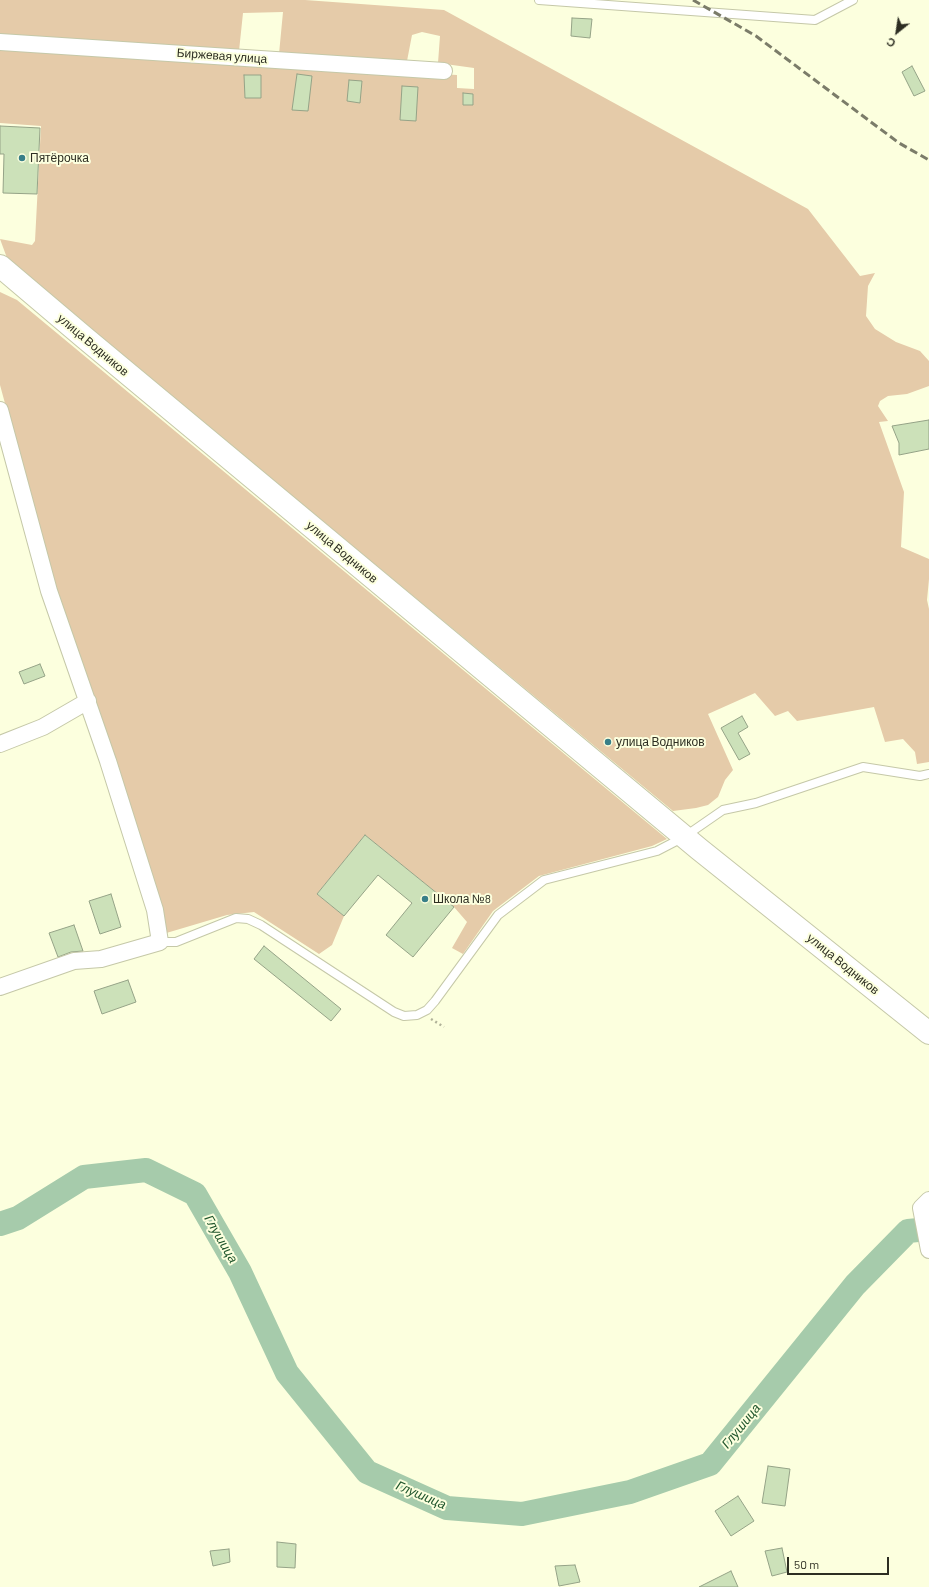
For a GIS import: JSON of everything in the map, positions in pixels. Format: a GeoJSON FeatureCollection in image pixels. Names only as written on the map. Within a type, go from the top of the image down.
{"type":"FeatureCollection","features":[{"type":"Feature","properties":{"kind":"main road","name":"улица Водников"},"geometry":{"type":"LineString","coordinates":[[0,266],[91,344],[684,837],[929,1033]]}},
{"type":"Feature","properties":{"kind":"street","name":"Биржевая улица"},"geometry":{"type":"LineString","coordinates":[[0,42],[444,71]]}},
{"type":"Feature","properties":{"kind":"street"},"geometry":{"type":"LineString","coordinates":[[0,410],[49,591],[108,761],[155,910],[160,942],[101,959],[74,961],[0,987]]}},
{"type":"Feature","properties":{"kind":"street"},"geometry":{"type":"LineString","coordinates":[[0,744],[43,727],[88,701]]}},
{"type":"Feature","properties":{"kind":"street"},"geometry":{"type":"LineString","coordinates":[[929,1200],[921,1208],[929,1250]]}},
{"type":"Feature","properties":{"kind":"lane"},"geometry":{"type":"LineString","coordinates":[[539,0],[815,20],[853,0]]}},
{"type":"Feature","properties":{"kind":"lane"},"geometry":{"type":"LineString","coordinates":[[160,942],[176,942],[236,918],[248,919],[261,925],[394,1012],[404,1016],[417,1015],[427,1010],[435,1001],[498,915],[544,880],[657,852],[684,837],[723,810],[756,803],[863,767],[920,776],[929,774]]}},
{"type":"Feature","properties":{"kind":"shaded area"},"geometry":{"type":"Polygon","coordinates":[[[0,0],[305,0],[444,10],[808,209],[860,276],[875,273],[868,286],[866,316],[875,329],[896,342],[920,351],[929,361],[929,386],[907,394],[888,396],[880,401],[878,406],[888,421],[879,422],[904,492],[901,547],[929,559],[927,600],[929,609],[929,762],[917,764],[915,752],[903,739],[885,742],[874,707],[797,721],[788,711],[775,716],[755,693],[708,714],[733,770],[725,780],[718,797],[708,805],[673,811],[23,273],[7,258],[0,239],[32,245],[35,241],[41,126],[0,123],[0,49],[457,75],[457,88],[474,89],[474,68],[438,63],[440,36],[422,32],[412,35],[407,61],[279,54],[283,12],[243,13],[239,51],[0,37],[0,0]]]}},
{"type":"Feature","properties":{"kind":"shaded area"},"geometry":{"type":"Polygon","coordinates":[[[0,292],[17,300],[667,839],[652,846],[539,876],[493,911],[463,954],[452,948],[467,922],[454,907],[365,835],[317,894],[344,916],[332,945],[319,954],[254,912],[227,915],[163,934],[55,587],[0,385],[0,292]]]}},
{"type":"Feature","properties":{"kind":"building"},"geometry":{"type":"Polygon","coordinates":[[[572,18],[592,19],[590,38],[571,36],[572,18]]]}},
{"type":"Feature","properties":{"kind":"building"},"geometry":{"type":"Polygon","coordinates":[[[912,66],[925,91],[914,96],[902,72],[912,66]]]}},
{"type":"Feature","properties":{"kind":"building"},"geometry":{"type":"Polygon","coordinates":[[[297,74],[312,76],[308,111],[292,110],[297,74]]]}},
{"type":"Feature","properties":{"kind":"building"},"geometry":{"type":"Polygon","coordinates":[[[244,75],[261,75],[261,98],[245,98],[244,75]]]}},
{"type":"Feature","properties":{"kind":"building"},"geometry":{"type":"Polygon","coordinates":[[[349,80],[362,81],[360,103],[347,101],[349,80]]]}},
{"type":"Feature","properties":{"kind":"building"},"geometry":{"type":"Polygon","coordinates":[[[402,86],[418,87],[416,121],[400,120],[402,86]]]}},
{"type":"Feature","properties":{"kind":"building"},"geometry":{"type":"Polygon","coordinates":[[[463,93],[473,94],[473,105],[463,105],[463,93]]]}},
{"type":"Feature","properties":{"kind":"building"},"geometry":{"type":"Polygon","coordinates":[[[0,126],[40,128],[37,194],[3,193],[4,154],[0,154],[0,126]]]}},
{"type":"Feature","properties":{"kind":"building"},"geometry":{"type":"Polygon","coordinates":[[[929,420],[929,449],[899,455],[899,443],[892,426],[929,420]]]}},
{"type":"Feature","properties":{"kind":"building"},"geometry":{"type":"Polygon","coordinates":[[[40,664],[45,676],[24,684],[19,672],[40,664]]]}},
{"type":"Feature","properties":{"kind":"building"},"geometry":{"type":"Polygon","coordinates":[[[742,716],[748,727],[738,733],[750,754],[739,760],[721,728],[742,716]]]}},
{"type":"Feature","properties":{"kind":"building","name":"Школа №8"},"geometry":{"type":"Polygon","coordinates":[[[365,835],[454,907],[413,957],[386,935],[412,903],[378,875],[344,916],[317,894],[365,835]]]}},
{"type":"Feature","properties":{"kind":"building"},"geometry":{"type":"Polygon","coordinates":[[[111,894],[121,927],[100,934],[89,901],[111,894]]]}},
{"type":"Feature","properties":{"kind":"building"},"geometry":{"type":"Polygon","coordinates":[[[74,925],[83,951],[71,952],[58,957],[49,933],[74,925]]]}},
{"type":"Feature","properties":{"kind":"building"},"geometry":{"type":"Polygon","coordinates":[[[264,946],[341,1009],[331,1021],[254,959],[264,946]]]}},
{"type":"Feature","properties":{"kind":"building"},"geometry":{"type":"Polygon","coordinates":[[[128,980],[136,1002],[102,1014],[94,991],[128,980]]]}},
{"type":"Feature","properties":{"kind":"building"},"geometry":{"type":"Polygon","coordinates":[[[768,1466],[790,1469],[785,1506],[762,1503],[768,1466]]]}},
{"type":"Feature","properties":{"kind":"building"},"geometry":{"type":"Polygon","coordinates":[[[738,1496],[754,1521],[731,1536],[715,1511],[738,1496]]]}},
{"type":"Feature","properties":{"kind":"building"},"geometry":{"type":"Polygon","coordinates":[[[277,1542],[296,1544],[295,1568],[277,1567],[277,1542]]]}},
{"type":"Feature","properties":{"kind":"building"},"geometry":{"type":"Polygon","coordinates":[[[782,1548],[787,1572],[772,1576],[765,1551],[782,1548]]]}},
{"type":"Feature","properties":{"kind":"building"},"geometry":{"type":"Polygon","coordinates":[[[229,1549],[230,1562],[213,1566],[210,1551],[229,1549]]]}},
{"type":"Feature","properties":{"kind":"building"},"geometry":{"type":"Polygon","coordinates":[[[575,1565],[580,1582],[559,1586],[555,1566],[575,1565]]]}},
{"type":"Feature","properties":{"kind":"building"},"geometry":{"type":"Polygon","coordinates":[[[731,1571],[738,1587],[699,1587],[731,1571]]]}},
{"type":"Feature","properties":{"kind":"waterway","name":"Глушица"},"geometry":{"type":"LineString","coordinates":[[0,1224],[18,1218],[84,1177],[146,1170],[195,1194],[240,1272],[287,1373],[367,1472],[447,1508],[522,1514],[630,1492],[710,1464],[855,1285],[908,1231],[929,1229]]}},
{"type":"Feature","properties":{"kind":"railway"},"geometry":{"type":"LineString","coordinates":[[693,0],[756,36],[899,143],[929,160]]}},
{"type":"Feature","properties":{"kind":"place","name":"Пятёрочка"},"geometry":{"type":"Point","coordinates":[22,158]}},
{"type":"Feature","properties":{"kind":"place","name":"улица Водников"},"geometry":{"type":"Point","coordinates":[608,742]}},
{"type":"Feature","properties":{"kind":"place","name":"Школа №8"},"geometry":{"type":"Point","coordinates":[425,899]}}]}
